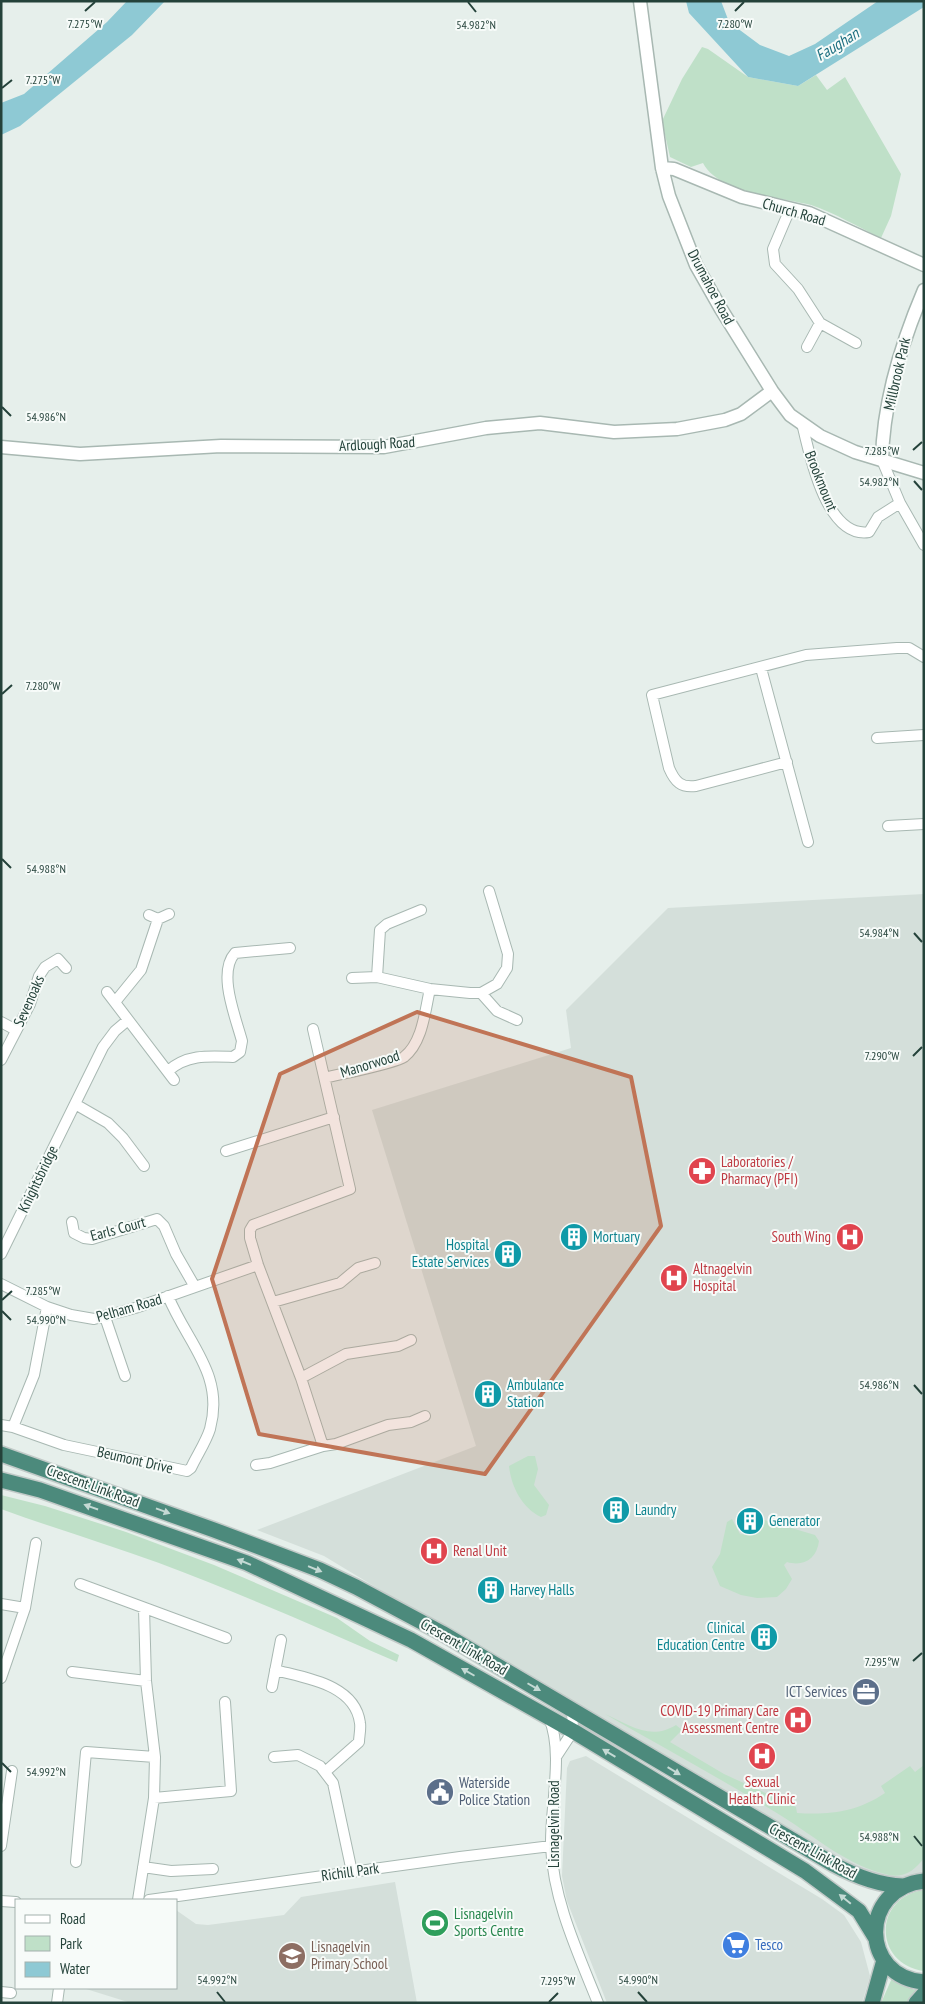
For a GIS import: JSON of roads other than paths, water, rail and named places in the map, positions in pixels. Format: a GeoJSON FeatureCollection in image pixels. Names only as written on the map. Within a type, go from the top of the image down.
{"type":"FeatureCollection","features":[{"type":"Feature","properties":{"kind":"highway","name":"Crescent Link Road"},"geometry":{"type":"LineString","coordinates":[[1,1454],[92,1485],[320,1570],[442,1633],[854,1875],[888,1885],[916,1880]]}},
{"type":"Feature","properties":{"kind":"highway","name":"Crescent Link Road"},"geometry":{"type":"LineString","coordinates":[[1,1480],[40,1490],[247,1563],[411,1640],[573,1731],[805,1871],[859,1912],[875,1937],[879,1952],[884,1960]]}},
{"type":"Feature","properties":{"kind":"highway"},"geometry":{"type":"LineString","coordinates":[[875,1937],[876,1922],[881,1907],[890,1895],[916,1880]]}},
{"type":"Feature","properties":{"kind":"highway"},"geometry":{"type":"LineString","coordinates":[[872,2003],[884,1960],[896,1972],[908,1979],[924,1982]]}},
{"type":"Feature","properties":{"kind":"highway"},"geometry":{"type":"LineString","coordinates":[[916,2003],[924,1994]]}},
{"type":"Feature","properties":{"kind":"street","name":"Drumahoe Road"},"geometry":{"type":"LineString","coordinates":[[640,1],[662,168],[669,196],[696,265],[720,309],[772,391],[790,415],[820,436],[855,452],[924,474]]}},
{"type":"Feature","properties":{"kind":"street","name":"Church Road"},"geometry":{"type":"LineString","coordinates":[[662,168],[674,170],[742,197],[809,213],[924,265]]}},
{"type":"Feature","properties":{"kind":"street"},"geometry":{"type":"LineString","coordinates":[[790,209],[773,249],[775,264],[798,289],[820,323],[856,343]]}},
{"type":"Feature","properties":{"kind":"street","name":"Millbrook Park"},"geometry":{"type":"LineString","coordinates":[[882,460],[892,383],[903,342],[924,290]]}},
{"type":"Feature","properties":{"kind":"street"},"geometry":{"type":"LineString","coordinates":[[807,347],[820,323]]}},
{"type":"Feature","properties":{"kind":"street","name":"Ardlough Road"},"geometry":{"type":"LineString","coordinates":[[1,447],[80,454],[221,446],[384,447],[486,428],[540,423],[614,432],[677,429],[725,420],[741,414],[772,391]]}},
{"type":"Feature","properties":{"kind":"street","name":"Brookmount"},"geometry":{"type":"LineString","coordinates":[[802,423],[819,484],[829,508],[839,521],[862,533],[869,532],[882,513],[900,503]]}},
{"type":"Feature","properties":{"kind":"street"},"geometry":{"type":"LineString","coordinates":[[882,460],[900,503],[924,545]]}},
{"type":"Feature","properties":{"kind":"street"},"geometry":{"type":"LineString","coordinates":[[787,762],[686,788],[673,778],[669,768],[652,695],[762,668],[806,655],[909,648],[924,657]]}},
{"type":"Feature","properties":{"kind":"street"},"geometry":{"type":"LineString","coordinates":[[762,668],[808,842]]}},
{"type":"Feature","properties":{"kind":"street"},"geometry":{"type":"LineString","coordinates":[[877,738],[924,735]]}},
{"type":"Feature","properties":{"kind":"street"},"geometry":{"type":"LineString","coordinates":[[888,826],[924,824]]}},
{"type":"Feature","properties":{"kind":"street"},"geometry":{"type":"LineString","coordinates":[[352,978],[376,977],[430,988],[481,993],[497,984],[506,968],[508,954],[489,891]]}},
{"type":"Feature","properties":{"kind":"street"},"geometry":{"type":"LineString","coordinates":[[376,977],[380,930],[387,924],[421,910]]}},
{"type":"Feature","properties":{"kind":"street"},"geometry":{"type":"LineString","coordinates":[[115,1002],[141,970],[154,917],[169,914]]}},
{"type":"Feature","properties":{"kind":"street"},"geometry":{"type":"LineString","coordinates":[[107,992],[171,1075],[178,1062],[204,1055],[233,1058],[240,1052],[242,1041],[226,972],[231,956],[235,952],[290,948]]}},
{"type":"Feature","properties":{"kind":"street","name":"Sevenoaks"},"geometry":{"type":"LineString","coordinates":[[1,1060],[30,1004],[39,976],[45,967],[58,959],[66,968]]}},
{"type":"Feature","properties":{"kind":"street","name":"Manorwood"},"geometry":{"type":"LineString","coordinates":[[325,1078],[403,1057],[412,1046],[421,1027],[430,988]]}},
{"type":"Feature","properties":{"kind":"street"},"geometry":{"type":"LineString","coordinates":[[481,993],[498,1011],[517,1020]]}},
{"type":"Feature","properties":{"kind":"street","name":"Knightsbridge"},"geometry":{"type":"LineString","coordinates":[[1,1254],[106,1041],[128,1020]]}},
{"type":"Feature","properties":{"kind":"street"},"geometry":{"type":"LineString","coordinates":[[1,1022],[16,1030]]}},
{"type":"Feature","properties":{"kind":"street"},"geometry":{"type":"LineString","coordinates":[[313,1029],[350,1190],[253,1225],[250,1230],[250,1238],[258,1265],[301,1378],[323,1446]]}},
{"type":"Feature","properties":{"kind":"street"},"geometry":{"type":"LineString","coordinates":[[75,1104],[108,1123],[127,1143],[140,1162],[128,1164]]}},
{"type":"Feature","properties":{"kind":"street"},"geometry":{"type":"LineString","coordinates":[[226,1151],[334,1117]]}},
{"type":"Feature","properties":{"kind":"street","name":"Earls Court"},"geometry":{"type":"LineString","coordinates":[[72,1222],[74,1233],[84,1238],[92,1239],[157,1219],[164,1226],[176,1254],[195,1287]]}},
{"type":"Feature","properties":{"kind":"street"},"geometry":{"type":"LineString","coordinates":[[272,1302],[340,1283],[358,1268],[375,1264]]}},
{"type":"Feature","properties":{"kind":"street","name":"Pelham Road"},"geometry":{"type":"LineString","coordinates":[[1,1284],[47,1307],[84,1318],[105,1318],[258,1265]]}},
{"type":"Feature","properties":{"kind":"street","name":"Beumont Drive"},"geometry":{"type":"LineString","coordinates":[[1,1425],[13,1427],[64,1445],[182,1471],[191,1468],[210,1432],[213,1413],[211,1381],[206,1364],[176,1315],[168,1296]]}},
{"type":"Feature","properties":{"kind":"street"},"geometry":{"type":"LineString","coordinates":[[13,1427],[34,1375],[47,1307]]}},
{"type":"Feature","properties":{"kind":"street"},"geometry":{"type":"LineString","coordinates":[[105,1318],[125,1376]]}},
{"type":"Feature","properties":{"kind":"street"},"geometry":{"type":"LineString","coordinates":[[301,1378],[346,1354],[398,1346],[411,1340]]}},
{"type":"Feature","properties":{"kind":"street"},"geometry":{"type":"LineString","coordinates":[[256,1465],[270,1463],[323,1446],[336,1444],[388,1425],[411,1422],[425,1416]]}},
{"type":"Feature","properties":{"kind":"street"},"geometry":{"type":"LineString","coordinates":[[1,1678],[25,1608],[36,1543]]}},
{"type":"Feature","properties":{"kind":"street"},"geometry":{"type":"LineString","coordinates":[[80,1584],[226,1638]]}},
{"type":"Feature","properties":{"kind":"street"},"geometry":{"type":"LineString","coordinates":[[1,1604],[25,1608]]}},
{"type":"Feature","properties":{"kind":"street"},"geometry":{"type":"LineString","coordinates":[[138,1899],[154,1798],[155,1757],[146,1681],[144,1608]]}},
{"type":"Feature","properties":{"kind":"street"},"geometry":{"type":"LineString","coordinates":[[272,1687],[281,1640]]}},
{"type":"Feature","properties":{"kind":"street"},"geometry":{"type":"LineString","coordinates":[[275,1670],[320,1682],[340,1692],[352,1705],[357,1714],[360,1723],[359,1742],[325,1772]]}},
{"type":"Feature","properties":{"kind":"street"},"geometry":{"type":"LineString","coordinates":[[72,1672],[146,1681]]}},
{"type":"Feature","properties":{"kind":"street"},"geometry":{"type":"LineString","coordinates":[[154,1798],[231,1791],[225,1702]]}},
{"type":"Feature","properties":{"kind":"street"},"geometry":{"type":"LineString","coordinates":[[572,1709],[573,1731]]}},
{"type":"Feature","properties":{"kind":"street","name":"Lisnagelvin Road"},"geometry":{"type":"LineString","coordinates":[[549,1718],[554,1730],[556,1757],[551,1846],[555,1885],[598,2003]]}},
{"type":"Feature","properties":{"kind":"street","name":"Lisnagelvin Road"},"geometry":{"type":"LineString","coordinates":[[556,1757],[573,1731]]}},
{"type":"Feature","properties":{"kind":"street"},"geometry":{"type":"LineString","coordinates":[[76,1862],[86,1752],[155,1757]]}},
{"type":"Feature","properties":{"kind":"street"},"geometry":{"type":"LineString","coordinates":[[274,1757],[298,1755],[320,1766],[325,1772],[332,1783],[352,1872]]}},
{"type":"Feature","properties":{"kind":"street"},"geometry":{"type":"LineString","coordinates":[[1,1846],[12,1771]]}},
{"type":"Feature","properties":{"kind":"street","name":"Richill Park"},"geometry":{"type":"LineString","coordinates":[[156,1899],[551,1846]]}},
{"type":"Feature","properties":{"kind":"street"},"geometry":{"type":"LineString","coordinates":[[143,1866],[171,1871],[213,1869]]}},
{"type":"Feature","properties":{"kind":"street"},"geometry":{"type":"LineString","coordinates":[[1,1901],[15,1902]]}},
{"type":"Feature","properties":{"kind":"street"},"geometry":{"type":"LineString","coordinates":[[57,2003],[59,1989]]}},
{"type":"Feature","properties":{"kind":"water"},"geometry":{"type":"Polygon","coordinates":[[[127,1],[165,1],[132,35],[20,126],[1,135],[1,103],[24,94],[107,22],[127,1]]]}},
{"type":"Feature","properties":{"kind":"water","name":"Faughan"},"geometry":{"type":"Polygon","coordinates":[[[686,1],[721,1],[729,22],[760,45],[789,56],[815,44],[878,1],[924,1],[924,7],[798,86],[748,77],[689,13],[686,1]]]}},
{"type":"Feature","properties":{"kind":"place","name":"Laboratories / Pharmacy (PFI)"},"geometry":{"type":"Point","coordinates":[702,1171]}},
{"type":"Feature","properties":{"kind":"place","name":"Mortuary"},"geometry":{"type":"Point","coordinates":[574,1237]}},
{"type":"Feature","properties":{"kind":"place","name":"South Wing"},"geometry":{"type":"Point","coordinates":[850,1237]}},
{"type":"Feature","properties":{"kind":"place","name":"Hospital Estate Services"},"geometry":{"type":"Point","coordinates":[508,1254]}},
{"type":"Feature","properties":{"kind":"place","name":"Altnagelvin Hospital"},"geometry":{"type":"Point","coordinates":[674,1278]}},
{"type":"Feature","properties":{"kind":"place","name":"Ambulance Station"},"geometry":{"type":"Point","coordinates":[488,1394]}},
{"type":"Feature","properties":{"kind":"place","name":"Laundry"},"geometry":{"type":"Point","coordinates":[616,1510]}},
{"type":"Feature","properties":{"kind":"place","name":"Generator"},"geometry":{"type":"Point","coordinates":[750,1521]}},
{"type":"Feature","properties":{"kind":"place","name":"Renal Unit"},"geometry":{"type":"Point","coordinates":[434,1551]}},
{"type":"Feature","properties":{"kind":"place","name":"Harvey Halls"},"geometry":{"type":"Point","coordinates":[491,1590]}},
{"type":"Feature","properties":{"kind":"place","name":"Clinical Education Centre"},"geometry":{"type":"Point","coordinates":[764,1637]}},
{"type":"Feature","properties":{"kind":"place","name":"ICT Services"},"geometry":{"type":"Point","coordinates":[866,1692]}},
{"type":"Feature","properties":{"kind":"place","name":"COVID-19 Primary Care Assessment Centre"},"geometry":{"type":"Point","coordinates":[798,1720]}},
{"type":"Feature","properties":{"kind":"place","name":"Sexual Health Clinic"},"geometry":{"type":"Point","coordinates":[762,1756]}},
{"type":"Feature","properties":{"kind":"place","name":"Waterside Police Station"},"geometry":{"type":"Point","coordinates":[440,1792]}},
{"type":"Feature","properties":{"kind":"place","name":"Lisnagelvin Sports Centre"},"geometry":{"type":"Point","coordinates":[435,1923]}},
{"type":"Feature","properties":{"kind":"place","name":"Tesco"},"geometry":{"type":"Point","coordinates":[736,1945]}},
{"type":"Feature","properties":{"kind":"place","name":"Lisnagelvin Primary School"},"geometry":{"type":"Point","coordinates":[292,1956]}}]}
